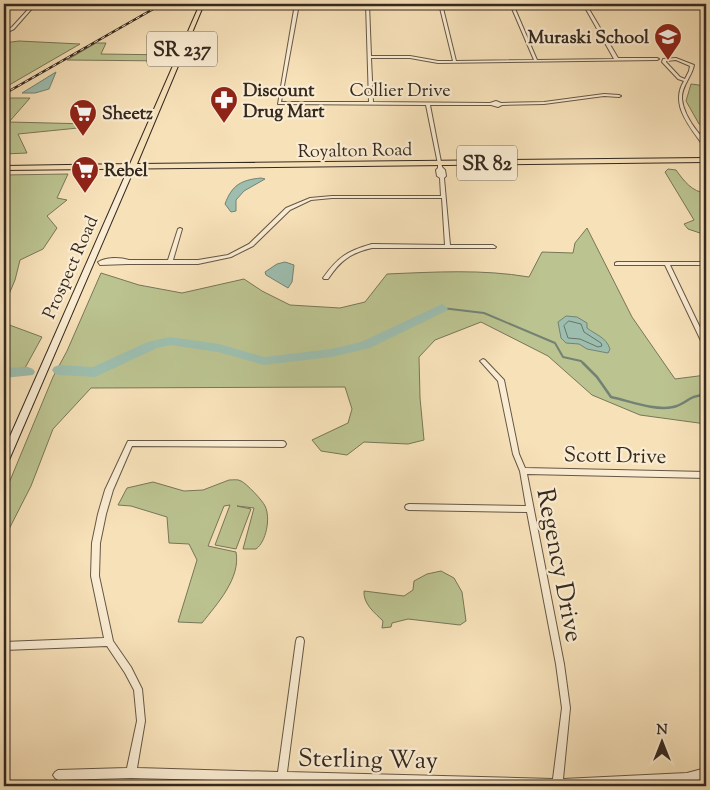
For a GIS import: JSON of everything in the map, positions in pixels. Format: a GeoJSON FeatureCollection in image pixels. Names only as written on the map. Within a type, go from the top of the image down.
{"type":"FeatureCollection","features":[{"type":"Feature","properties":{"kind":"main road","name":"Prospect Road"},"geometry":{"type":"LineString","coordinates":[[132,167],[202,4]]}},
{"type":"Feature","properties":{"kind":"main road","name":"Royalton Road"},"geometry":{"type":"LineString","coordinates":[[4,168],[440,166],[706,160]]}},
{"type":"Feature","properties":{"kind":"street"},"geometry":{"type":"LineString","coordinates":[[4,33],[13,28],[34,4]]}},
{"type":"Feature","properties":{"kind":"street","name":"Collier Drive"},"geometry":{"type":"LineString","coordinates":[[296,4],[279,104],[491,104],[496,102],[501,104],[552,102],[604,95],[618,96]]}},
{"type":"Feature","properties":{"kind":"street"},"geometry":{"type":"LineString","coordinates":[[368,4],[371,104]]}},
{"type":"Feature","properties":{"kind":"street"},"geometry":{"type":"LineString","coordinates":[[442,4],[455,62]]}},
{"type":"Feature","properties":{"kind":"street"},"geometry":{"type":"LineString","coordinates":[[512,4],[536,61]]}},
{"type":"Feature","properties":{"kind":"street"},"geometry":{"type":"LineString","coordinates":[[584,4],[617,60]]}},
{"type":"Feature","properties":{"kind":"street"},"geometry":{"type":"LineString","coordinates":[[369,56],[410,56],[438,62],[657,59]]}},
{"type":"Feature","properties":{"kind":"street"},"geometry":{"type":"LineString","coordinates":[[686,80],[676,74],[664,60],[676,59],[688,62],[692,67],[681,91],[682,107],[706,147]]}},
{"type":"Feature","properties":{"kind":"street"},"geometry":{"type":"LineString","coordinates":[[676,74],[689,75]]}},
{"type":"Feature","properties":{"kind":"street"},"geometry":{"type":"LineString","coordinates":[[428,104],[440,166],[438,170],[439,176],[442,177],[442,197],[448,246]]}},
{"type":"Feature","properties":{"kind":"street","name":"Prospect Road"},"geometry":{"type":"LineString","coordinates":[[4,460],[132,167]]}},
{"type":"Feature","properties":{"kind":"street"},"geometry":{"type":"LineString","coordinates":[[90,262],[124,260],[128,262],[204,262],[236,254],[251,245],[288,209],[310,200],[332,197],[442,197]]}},
{"type":"Feature","properties":{"kind":"street"},"geometry":{"type":"LineString","coordinates":[[170,262],[180,229]]}},
{"type":"Feature","properties":{"kind":"street"},"geometry":{"type":"LineString","coordinates":[[326,278],[342,258],[364,248],[388,245],[493,246]]}},
{"type":"Feature","properties":{"kind":"street"},"geometry":{"type":"LineString","coordinates":[[617,264],[706,263]]}},
{"type":"Feature","properties":{"kind":"street"},"geometry":{"type":"LineString","coordinates":[[667,264],[706,345]]}},
{"type":"Feature","properties":{"kind":"street","name":"Regency Drive"},"geometry":{"type":"LineString","coordinates":[[483,361],[502,380],[516,454],[523,471],[566,708],[557,785]]}},
{"type":"Feature","properties":{"kind":"street"},"geometry":{"type":"LineString","coordinates":[[131,773],[141,721],[138,689],[109,642],[95,576],[96,543],[109,490],[130,443],[284,444]]}},
{"type":"Feature","properties":{"kind":"street","name":"Scott Drive"},"geometry":{"type":"LineString","coordinates":[[523,471],[706,475]]}},
{"type":"Feature","properties":{"kind":"street"},"geometry":{"type":"LineString","coordinates":[[409,507],[530,509]]}},
{"type":"Feature","properties":{"kind":"street"},"geometry":{"type":"LineString","coordinates":[[282,777],[300,641]]}},
{"type":"Feature","properties":{"kind":"street"},"geometry":{"type":"LineString","coordinates":[[4,646],[109,642]]}},
{"type":"Feature","properties":{"kind":"street","name":"Sterling Way"},"geometry":{"type":"LineString","coordinates":[[58,775],[131,773],[557,785],[687,778],[706,773]]}},
{"type":"Feature","properties":{"kind":"green space"},"geometry":{"type":"Polygon","coordinates":[[[19,41],[80,44],[4,88],[4,43],[19,41]]]}},
{"type":"Feature","properties":{"kind":"green space"},"geometry":{"type":"Polygon","coordinates":[[[96,43],[106,43],[101,54],[173,55],[170,61],[67,60],[96,43]]]}},
{"type":"Feature","properties":{"kind":"green space"},"geometry":{"type":"Polygon","coordinates":[[[691,84],[706,86],[706,126],[699,124],[686,101],[691,84]]]}},
{"type":"Feature","properties":{"kind":"green space"},"geometry":{"type":"Polygon","coordinates":[[[6,98],[30,98],[9,122],[90,124],[88,127],[18,134],[27,153],[4,154],[4,100],[6,98]]]}},
{"type":"Feature","properties":{"kind":"green space"},"geometry":{"type":"Polygon","coordinates":[[[668,169],[676,170],[692,188],[706,193],[706,235],[688,229],[684,224],[694,220],[665,172],[668,169]]]}},
{"type":"Feature","properties":{"kind":"green space"},"geometry":{"type":"Polygon","coordinates":[[[68,174],[57,198],[67,200],[47,216],[57,228],[43,249],[20,260],[15,280],[4,306],[4,175],[68,174]]]}},
{"type":"Feature","properties":{"kind":"green space"},"geometry":{"type":"Polygon","coordinates":[[[587,228],[632,317],[675,379],[706,375],[706,424],[640,415],[592,395],[548,356],[481,322],[435,340],[419,357],[424,440],[408,444],[364,442],[347,455],[321,451],[312,440],[348,423],[352,409],[345,387],[91,388],[53,429],[31,486],[4,539],[4,495],[53,377],[67,351],[101,273],[139,285],[182,293],[244,279],[262,291],[290,305],[340,308],[365,302],[387,274],[476,272],[529,277],[542,252],[573,253],[575,243],[587,228]]]}},
{"type":"Feature","properties":{"kind":"green space"},"geometry":{"type":"Polygon","coordinates":[[[4,323],[42,337],[25,368],[4,370],[4,323]]]}},
{"type":"Feature","properties":{"kind":"green space"},"geometry":{"type":"Polygon","coordinates":[[[229,480],[243,482],[264,504],[268,517],[265,535],[260,546],[256,549],[243,549],[254,508],[237,506],[251,509],[236,549],[215,545],[230,505],[224,506],[208,546],[236,552],[237,562],[235,571],[221,599],[202,623],[178,622],[197,560],[189,544],[169,543],[167,517],[131,506],[118,505],[127,488],[153,482],[184,491],[203,490],[229,480]]]}},
{"type":"Feature","properties":{"kind":"green space"},"geometry":{"type":"Polygon","coordinates":[[[441,571],[454,578],[462,592],[466,621],[460,625],[408,619],[392,623],[391,627],[382,628],[383,621],[367,604],[364,591],[404,596],[413,590],[414,581],[427,574],[441,571]]]}},
{"type":"Feature","properties":{"kind":"water"},"geometry":{"type":"Polygon","coordinates":[[[56,72],[49,89],[35,93],[22,93],[56,72]]]}},
{"type":"Feature","properties":{"kind":"water"},"geometry":{"type":"Polygon","coordinates":[[[265,179],[244,191],[236,200],[236,211],[231,212],[225,204],[234,188],[248,180],[265,179]]]}},
{"type":"Feature","properties":{"kind":"water"},"geometry":{"type":"Polygon","coordinates":[[[285,262],[294,265],[292,282],[288,288],[266,275],[265,272],[277,264],[285,262]]]}},
{"type":"Feature","properties":{"kind":"water"},"geometry":{"type":"Polygon","coordinates":[[[566,316],[577,317],[587,323],[587,328],[606,342],[610,349],[608,353],[587,349],[579,344],[566,343],[561,338],[558,322],[566,316]]]}},
{"type":"Feature","properties":{"kind":"waterway"},"geometry":{"type":"LineString","coordinates":[[442,308],[484,313],[555,343],[563,357],[581,361],[597,377],[611,397],[650,407],[666,408],[678,406],[695,396],[706,395]]}},
{"type":"Feature","properties":{"kind":"waterway"},"geometry":{"type":"LineString","coordinates":[[59,370],[95,372],[153,345],[170,341],[219,348],[264,361],[331,353],[365,345],[442,308]]}},
{"type":"Feature","properties":{"kind":"waterway"},"geometry":{"type":"LineString","coordinates":[[4,373],[28,372]]}},
{"type":"Feature","properties":{"kind":"railway"},"geometry":{"type":"LineString","coordinates":[[4,94],[162,4]]}},
{"type":"Feature","properties":{"kind":"place","name":"Muraski School"},"geometry":{"type":"Point","coordinates":[668,61]}},
{"type":"Feature","properties":{"kind":"place","name":"Discount Drug Mart"},"geometry":{"type":"Point","coordinates":[224,124]}},
{"type":"Feature","properties":{"kind":"place","name":"Sheetz"},"geometry":{"type":"Point","coordinates":[83,137]}},
{"type":"Feature","properties":{"kind":"place","name":"Rebel"},"geometry":{"type":"Point","coordinates":[85,194]}}]}
